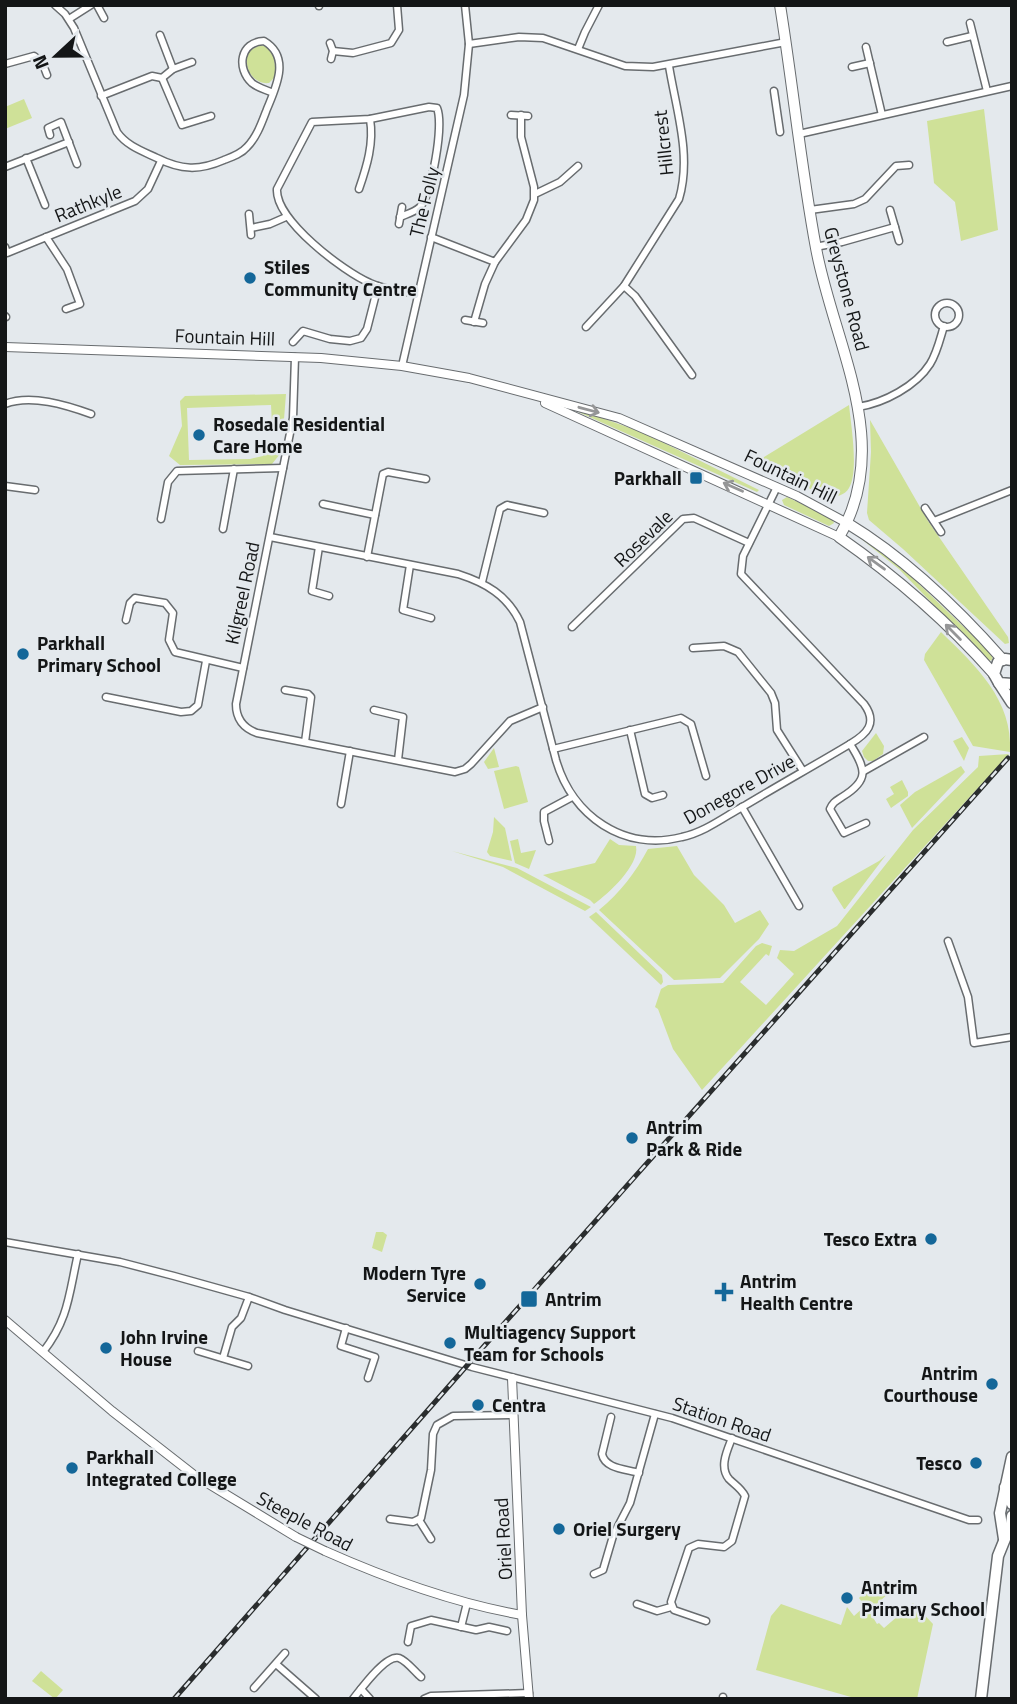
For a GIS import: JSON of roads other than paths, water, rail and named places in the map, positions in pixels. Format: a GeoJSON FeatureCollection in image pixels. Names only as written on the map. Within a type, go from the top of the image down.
{"type":"FeatureCollection","features":[{"type":"Feature","properties":{"kind":"main road","name":"Greystone Road"},"geometry":{"type":"LineString","coordinates":[[780,5],[815,247],[858,407],[861,448],[859,485],[854,508],[839,537]]}},
{"type":"Feature","properties":{"kind":"main road","name":"Fountain Hill"},"geometry":{"type":"LineString","coordinates":[[847,523],[880,543],[1008,658]]}},
{"type":"Feature","properties":{"kind":"main road","name":"Fountain Hill"},"geometry":{"type":"LineString","coordinates":[[839,537],[883,567],[928,607],[996,678]]}},
{"type":"Feature","properties":{"kind":"main road"},"geometry":{"type":"LineString","coordinates":[[1008,658],[995,666],[996,678],[1012,703]]}},
{"type":"Feature","properties":{"kind":"main road"},"geometry":{"type":"LineString","coordinates":[[996,678],[1012,684]]}},
{"type":"Feature","properties":{"kind":"main road"},"geometry":{"type":"LineString","coordinates":[[1008,1540],[1000,1513],[1012,1457]]}},
{"type":"Feature","properties":{"kind":"main road"},"geometry":{"type":"LineString","coordinates":[[1005,1487],[1012,1504]]}},
{"type":"Feature","properties":{"kind":"main road"},"geometry":{"type":"LineString","coordinates":[[981,1699],[999,1556],[1008,1540],[1012,1516]]}},
{"type":"Feature","properties":{"kind":"street"},"geometry":{"type":"LineString","coordinates":[[55,5],[69,19],[120,136],[136,149],[162,161],[182,168],[198,169],[235,156],[247,147],[255,136],[274,93],[280,73],[276,54],[266,42],[254,42],[243,53],[244,70],[254,85],[274,93]]}},
{"type":"Feature","properties":{"kind":"street"},"geometry":{"type":"LineString","coordinates":[[69,19],[91,5]]}},
{"type":"Feature","properties":{"kind":"street"},"geometry":{"type":"LineString","coordinates":[[97,5],[104,18]]}},
{"type":"Feature","properties":{"kind":"street"},"geometry":{"type":"LineString","coordinates":[[330,43],[332,55],[353,53],[391,43],[399,30],[397,5]]}},
{"type":"Feature","properties":{"kind":"street","name":"The Folly"},"geometry":{"type":"LineString","coordinates":[[402,366],[462,107],[469,44],[465,5]]}},
{"type":"Feature","properties":{"kind":"street"},"geometry":{"type":"LineString","coordinates":[[578,49],[599,5]]}},
{"type":"Feature","properties":{"kind":"street"},"geometry":{"type":"LineString","coordinates":[[970,23],[987,92]]}},
{"type":"Feature","properties":{"kind":"street"},"geometry":{"type":"LineString","coordinates":[[160,36],[173,69]]}},
{"type":"Feature","properties":{"kind":"street"},"geometry":{"type":"LineString","coordinates":[[947,42],[972,36]]}},
{"type":"Feature","properties":{"kind":"street"},"geometry":{"type":"LineString","coordinates":[[469,44],[534,37],[559,42],[625,66],[669,66],[786,42]]}},
{"type":"Feature","properties":{"kind":"street"},"geometry":{"type":"LineString","coordinates":[[866,47],[882,115]]}},
{"type":"Feature","properties":{"kind":"street"},"geometry":{"type":"LineString","coordinates":[[5,65],[34,56],[43,64],[47,75]]}},
{"type":"Feature","properties":{"kind":"street"},"geometry":{"type":"LineString","coordinates":[[162,78],[173,69],[192,62]]}},
{"type":"Feature","properties":{"kind":"street"},"geometry":{"type":"LineString","coordinates":[[852,67],[870,63]]}},
{"type":"Feature","properties":{"kind":"street","name":"Hillcrest"},"geometry":{"type":"LineString","coordinates":[[586,327],[624,286],[676,205],[683,185],[685,160],[669,66]]}},
{"type":"Feature","properties":{"kind":"street"},"geometry":{"type":"LineString","coordinates":[[101,96],[152,76],[162,78]]}},
{"type":"Feature","properties":{"kind":"street"},"geometry":{"type":"LineString","coordinates":[[162,78],[182,125],[211,116]]}},
{"type":"Feature","properties":{"kind":"street"},"geometry":{"type":"LineString","coordinates":[[799,134],[1012,86]]}},
{"type":"Feature","properties":{"kind":"street"},"geometry":{"type":"LineString","coordinates":[[774,91],[780,132]]}},
{"type":"Feature","properties":{"kind":"street"},"geometry":{"type":"LineString","coordinates":[[402,207],[400,220],[418,209],[424,200],[440,133],[439,112],[436,107],[370,119],[320,121],[310,124],[297,155],[277,189],[277,199],[286,217],[340,265],[367,282],[418,294]]}},
{"type":"Feature","properties":{"kind":"street"},"geometry":{"type":"LineString","coordinates":[[777,111],[795,107]]}},
{"type":"Feature","properties":{"kind":"street"},"geometry":{"type":"LineString","coordinates":[[474,322],[485,284],[495,262],[526,220],[535,194],[523,150],[524,116],[511,115]]}},
{"type":"Feature","properties":{"kind":"street"},"geometry":{"type":"LineString","coordinates":[[359,189],[370,152],[370,119]]}},
{"type":"Feature","properties":{"kind":"street"},"geometry":{"type":"LineString","coordinates":[[50,135],[48,128],[61,122],[77,164]]}},
{"type":"Feature","properties":{"kind":"street"},"geometry":{"type":"LineString","coordinates":[[5,167],[69,142]]}},
{"type":"Feature","properties":{"kind":"street"},"geometry":{"type":"LineString","coordinates":[[26,159],[45,205]]}},
{"type":"Feature","properties":{"kind":"street","name":"Rathkyle"},"geometry":{"type":"LineString","coordinates":[[6,251],[135,201],[148,189],[162,161]]}},
{"type":"Feature","properties":{"kind":"street"},"geometry":{"type":"LineString","coordinates":[[810,210],[854,204],[865,199],[896,166],[909,164]]}},
{"type":"Feature","properties":{"kind":"street"},"geometry":{"type":"LineString","coordinates":[[535,194],[551,187],[576,169],[567,165]]}},
{"type":"Feature","properties":{"kind":"street"},"geometry":{"type":"LineString","coordinates":[[890,210],[899,241]]}},
{"type":"Feature","properties":{"kind":"street"},"geometry":{"type":"LineString","coordinates":[[249,215],[251,231],[286,217]]}},
{"type":"Feature","properties":{"kind":"street"},"geometry":{"type":"LineString","coordinates":[[815,247],[895,227]]}},
{"type":"Feature","properties":{"kind":"street"},"geometry":{"type":"LineString","coordinates":[[46,237],[65,265],[80,304],[66,309]]}},
{"type":"Feature","properties":{"kind":"street"},"geometry":{"type":"LineString","coordinates":[[431,237],[495,262]]}},
{"type":"Feature","properties":{"kind":"street"},"geometry":{"type":"LineString","coordinates":[[293,342],[303,331],[330,339],[350,341],[361,338],[367,329],[378,286]]}},
{"type":"Feature","properties":{"kind":"street"},"geometry":{"type":"LineString","coordinates":[[624,286],[635,296],[692,375]]}},
{"type":"Feature","properties":{"kind":"street"},"geometry":{"type":"LineString","coordinates":[[465,320],[483,323]]}},
{"type":"Feature","properties":{"kind":"street"},"geometry":{"type":"LineString","coordinates":[[858,407],[907,388],[920,377],[933,359],[944,327]]}},
{"type":"Feature","properties":{"kind":"street","name":"Fountain Hill"},"geometry":{"type":"LineString","coordinates":[[5,347],[295,357],[402,366],[469,378],[619,418],[777,487],[847,523]]}},
{"type":"Feature","properties":{"kind":"street","name":"Kilgreel Road"},"geometry":{"type":"LineString","coordinates":[[295,357],[293,418],[243,668],[236,708],[238,718],[244,726],[257,733],[448,771],[462,771],[510,721],[543,707]]}},
{"type":"Feature","properties":{"kind":"street","name":"Fountain Hill"},"geometry":{"type":"LineString","coordinates":[[523,393],[839,537]]}},
{"type":"Feature","properties":{"kind":"street"},"geometry":{"type":"LineString","coordinates":[[5,404],[25,400],[70,406],[91,414]]}},
{"type":"Feature","properties":{"kind":"street"},"geometry":{"type":"LineString","coordinates":[[162,519],[168,482],[175,472],[283,468]]}},
{"type":"Feature","properties":{"kind":"street"},"geometry":{"type":"LineString","coordinates":[[223,529],[234,469]]}},
{"type":"Feature","properties":{"kind":"street"},"geometry":{"type":"LineString","coordinates":[[367,556],[384,473],[426,479]]}},
{"type":"Feature","properties":{"kind":"street"},"geometry":{"type":"LineString","coordinates":[[5,485],[35,490]]}},
{"type":"Feature","properties":{"kind":"street","name":"Donegore Drive"},"geometry":{"type":"LineString","coordinates":[[270,537],[458,574],[482,582],[505,599],[517,616],[526,638],[560,774],[572,797],[587,814],[606,828],[625,836],[649,840],[676,839],[692,835],[742,807],[862,737],[870,728],[871,720],[867,707],[744,579],[740,565],[777,487]]}},
{"type":"Feature","properties":{"kind":"street"},"geometry":{"type":"LineString","coordinates":[[934,521],[1012,490]]}},
{"type":"Feature","properties":{"kind":"street"},"geometry":{"type":"LineString","coordinates":[[323,504],[375,515]]}},
{"type":"Feature","properties":{"kind":"street"},"geometry":{"type":"LineString","coordinates":[[482,582],[500,509],[507,505],[544,513]]}},
{"type":"Feature","properties":{"kind":"street"},"geometry":{"type":"LineString","coordinates":[[925,508],[942,533]]}},
{"type":"Feature","properties":{"kind":"street","name":"Rosevale"},"geometry":{"type":"LineString","coordinates":[[572,627],[683,519],[694,518],[749,542]]}},
{"type":"Feature","properties":{"kind":"street"},"geometry":{"type":"LineString","coordinates":[[319,547],[312,590],[313,593],[329,596]]}},
{"type":"Feature","properties":{"kind":"street"},"geometry":{"type":"LineString","coordinates":[[410,565],[403,610],[431,618]]}},
{"type":"Feature","properties":{"kind":"street"},"geometry":{"type":"LineString","coordinates":[[127,620],[130,603],[135,598],[167,604],[173,616],[169,638],[172,649],[181,656],[243,668]]}},
{"type":"Feature","properties":{"kind":"street"},"geometry":{"type":"LineString","coordinates":[[694,648],[727,647],[738,652],[771,693],[775,703],[777,730],[803,771]]}},
{"type":"Feature","properties":{"kind":"street"},"geometry":{"type":"LineString","coordinates":[[106,698],[191,712],[198,705],[206,661]]}},
{"type":"Feature","properties":{"kind":"street"},"geometry":{"type":"LineString","coordinates":[[285,690],[311,696],[305,742]]}},
{"type":"Feature","properties":{"kind":"street"},"geometry":{"type":"LineString","coordinates":[[374,710],[403,718],[398,760]]}},
{"type":"Feature","properties":{"kind":"street"},"geometry":{"type":"LineString","coordinates":[[553,749],[685,719],[694,729],[706,776]]}},
{"type":"Feature","properties":{"kind":"street"},"geometry":{"type":"LineString","coordinates":[[631,730],[645,794],[652,798],[663,795]]}},
{"type":"Feature","properties":{"kind":"street"},"geometry":{"type":"LineString","coordinates":[[866,823],[844,833],[830,809],[832,803],[858,784],[864,771],[924,737]]}},
{"type":"Feature","properties":{"kind":"street"},"geometry":{"type":"LineString","coordinates":[[850,744],[864,771]]}},
{"type":"Feature","properties":{"kind":"street"},"geometry":{"type":"LineString","coordinates":[[341,804],[349,751]]}},
{"type":"Feature","properties":{"kind":"street"},"geometry":{"type":"LineString","coordinates":[[549,841],[544,812],[572,797]]}},
{"type":"Feature","properties":{"kind":"street"},"geometry":{"type":"LineString","coordinates":[[742,807],[799,906]]}},
{"type":"Feature","properties":{"kind":"street"},"geometry":{"type":"LineString","coordinates":[[948,941],[968,997],[974,1043],[1012,1037]]}},
{"type":"Feature","properties":{"kind":"street"},"geometry":{"type":"LineString","coordinates":[[5,1242],[120,1262],[249,1297],[346,1328],[341,1346],[375,1357],[368,1378]]}},
{"type":"Feature","properties":{"kind":"street"},"geometry":{"type":"LineString","coordinates":[[43,1352],[64,1318],[78,1254]]}},
{"type":"Feature","properties":{"kind":"street"},"geometry":{"type":"LineString","coordinates":[[223,1358],[232,1327],[241,1318],[249,1297]]}},
{"type":"Feature","properties":{"kind":"street","name":"Steeple Road"},"geometry":{"type":"LineString","coordinates":[[5,1320],[112,1411],[194,1475],[296,1537],[325,1552],[405,1584],[467,1603],[522,1615]]}},
{"type":"Feature","properties":{"kind":"street","name":"Station Road"},"geometry":{"type":"LineString","coordinates":[[346,1328],[512,1378],[655,1414],[969,1520],[978,1520]]}},
{"type":"Feature","properties":{"kind":"street"},"geometry":{"type":"LineString","coordinates":[[198,1351],[248,1366]]}},
{"type":"Feature","properties":{"kind":"street","name":"Oriel Road"},"geometry":{"type":"LineString","coordinates":[[512,1378],[522,1615],[529,1696]]}},
{"type":"Feature","properties":{"kind":"street"},"geometry":{"type":"LineString","coordinates":[[594,1574],[603,1570],[611,1543],[628,1508],[655,1414]]}},
{"type":"Feature","properties":{"kind":"street"},"geometry":{"type":"LineString","coordinates":[[390,1519],[409,1522],[419,1520],[422,1515],[431,1470],[433,1434],[437,1425],[453,1416],[512,1415]]}},
{"type":"Feature","properties":{"kind":"street"},"geometry":{"type":"LineString","coordinates":[[611,1416],[603,1460],[608,1465],[639,1473]]}},
{"type":"Feature","properties":{"kind":"street"},"geometry":{"type":"LineString","coordinates":[[671,1607],[688,1548],[704,1544],[723,1547],[732,1541],[745,1496],[728,1478],[724,1467],[732,1438]]}},
{"type":"Feature","properties":{"kind":"street"},"geometry":{"type":"LineString","coordinates":[[419,1520],[431,1539]]}},
{"type":"Feature","properties":{"kind":"street"},"geometry":{"type":"LineString","coordinates":[[461,1627],[467,1603]]}},
{"type":"Feature","properties":{"kind":"street"},"geometry":{"type":"LineString","coordinates":[[637,1604],[657,1611],[671,1607]]}},
{"type":"Feature","properties":{"kind":"street"},"geometry":{"type":"LineString","coordinates":[[671,1607],[706,1621]]}},
{"type":"Feature","properties":{"kind":"street"},"geometry":{"type":"LineString","coordinates":[[408,1642],[411,1626],[429,1620],[476,1630],[491,1627],[507,1631]]}},
{"type":"Feature","properties":{"kind":"street"},"geometry":{"type":"LineString","coordinates":[[254,1688],[285,1653]]}},
{"type":"Feature","properties":{"kind":"street"},"geometry":{"type":"LineString","coordinates":[[353,1699],[385,1662],[394,1658],[401,1659],[421,1677]]}},
{"type":"Feature","properties":{"kind":"street"},"geometry":{"type":"LineString","coordinates":[[276,1664],[316,1699]]}},
{"type":"Feature","properties":{"kind":"street"},"geometry":{"type":"LineString","coordinates":[[361,1689],[370,1699]]}},
{"type":"Feature","properties":{"kind":"street"},"geometry":{"type":"LineString","coordinates":[[424,1699],[431,1696],[529,1696]]}},
{"type":"Feature","properties":{"kind":"railway"},"geometry":{"type":"LineString","coordinates":[[174,1699],[1008,758]]}},
{"type":"Feature","properties":{"kind":"place","name":"Stiles Community Centre"},"geometry":{"type":"Point","coordinates":[250,278]}},
{"type":"Feature","properties":{"kind":"place","name":"Rosedale Residential Care Home"},"geometry":{"type":"Point","coordinates":[199,435]}},
{"type":"Feature","properties":{"kind":"place","name":"Parkhall"},"geometry":{"type":"Point","coordinates":[696,478]}},
{"type":"Feature","properties":{"kind":"place","name":"Parkhall Primary School"},"geometry":{"type":"Point","coordinates":[23,654]}},
{"type":"Feature","properties":{"kind":"place","name":"Antrim Park & Ride"},"geometry":{"type":"Point","coordinates":[632,1138]}},
{"type":"Feature","properties":{"kind":"place","name":"Tesco Extra"},"geometry":{"type":"Point","coordinates":[931,1239]}},
{"type":"Feature","properties":{"kind":"place","name":"Modern Tyre Service"},"geometry":{"type":"Point","coordinates":[480,1284]}},
{"type":"Feature","properties":{"kind":"place","name":"Antrim Health Centre"},"geometry":{"type":"Point","coordinates":[724,1292]}},
{"type":"Feature","properties":{"kind":"place","name":"Antrim"},"geometry":{"type":"Point","coordinates":[529,1299]}},
{"type":"Feature","properties":{"kind":"place","name":"Multiagency Support Team for Schools"},"geometry":{"type":"Point","coordinates":[450,1343]}},
{"type":"Feature","properties":{"kind":"place","name":"John Irvine House"},"geometry":{"type":"Point","coordinates":[106,1348]}},
{"type":"Feature","properties":{"kind":"place","name":"Antrim Courthouse"},"geometry":{"type":"Point","coordinates":[992,1384]}},
{"type":"Feature","properties":{"kind":"place","name":"Centra"},"geometry":{"type":"Point","coordinates":[478,1405]}},
{"type":"Feature","properties":{"kind":"place","name":"Tesco"},"geometry":{"type":"Point","coordinates":[976,1463]}},
{"type":"Feature","properties":{"kind":"place","name":"Parkhall Integrated College"},"geometry":{"type":"Point","coordinates":[72,1468]}},
{"type":"Feature","properties":{"kind":"place","name":"Oriel Surgery"},"geometry":{"type":"Point","coordinates":[559,1529]}},
{"type":"Feature","properties":{"kind":"place","name":"Antrim Primary School"},"geometry":{"type":"Point","coordinates":[847,1598]}}]}
